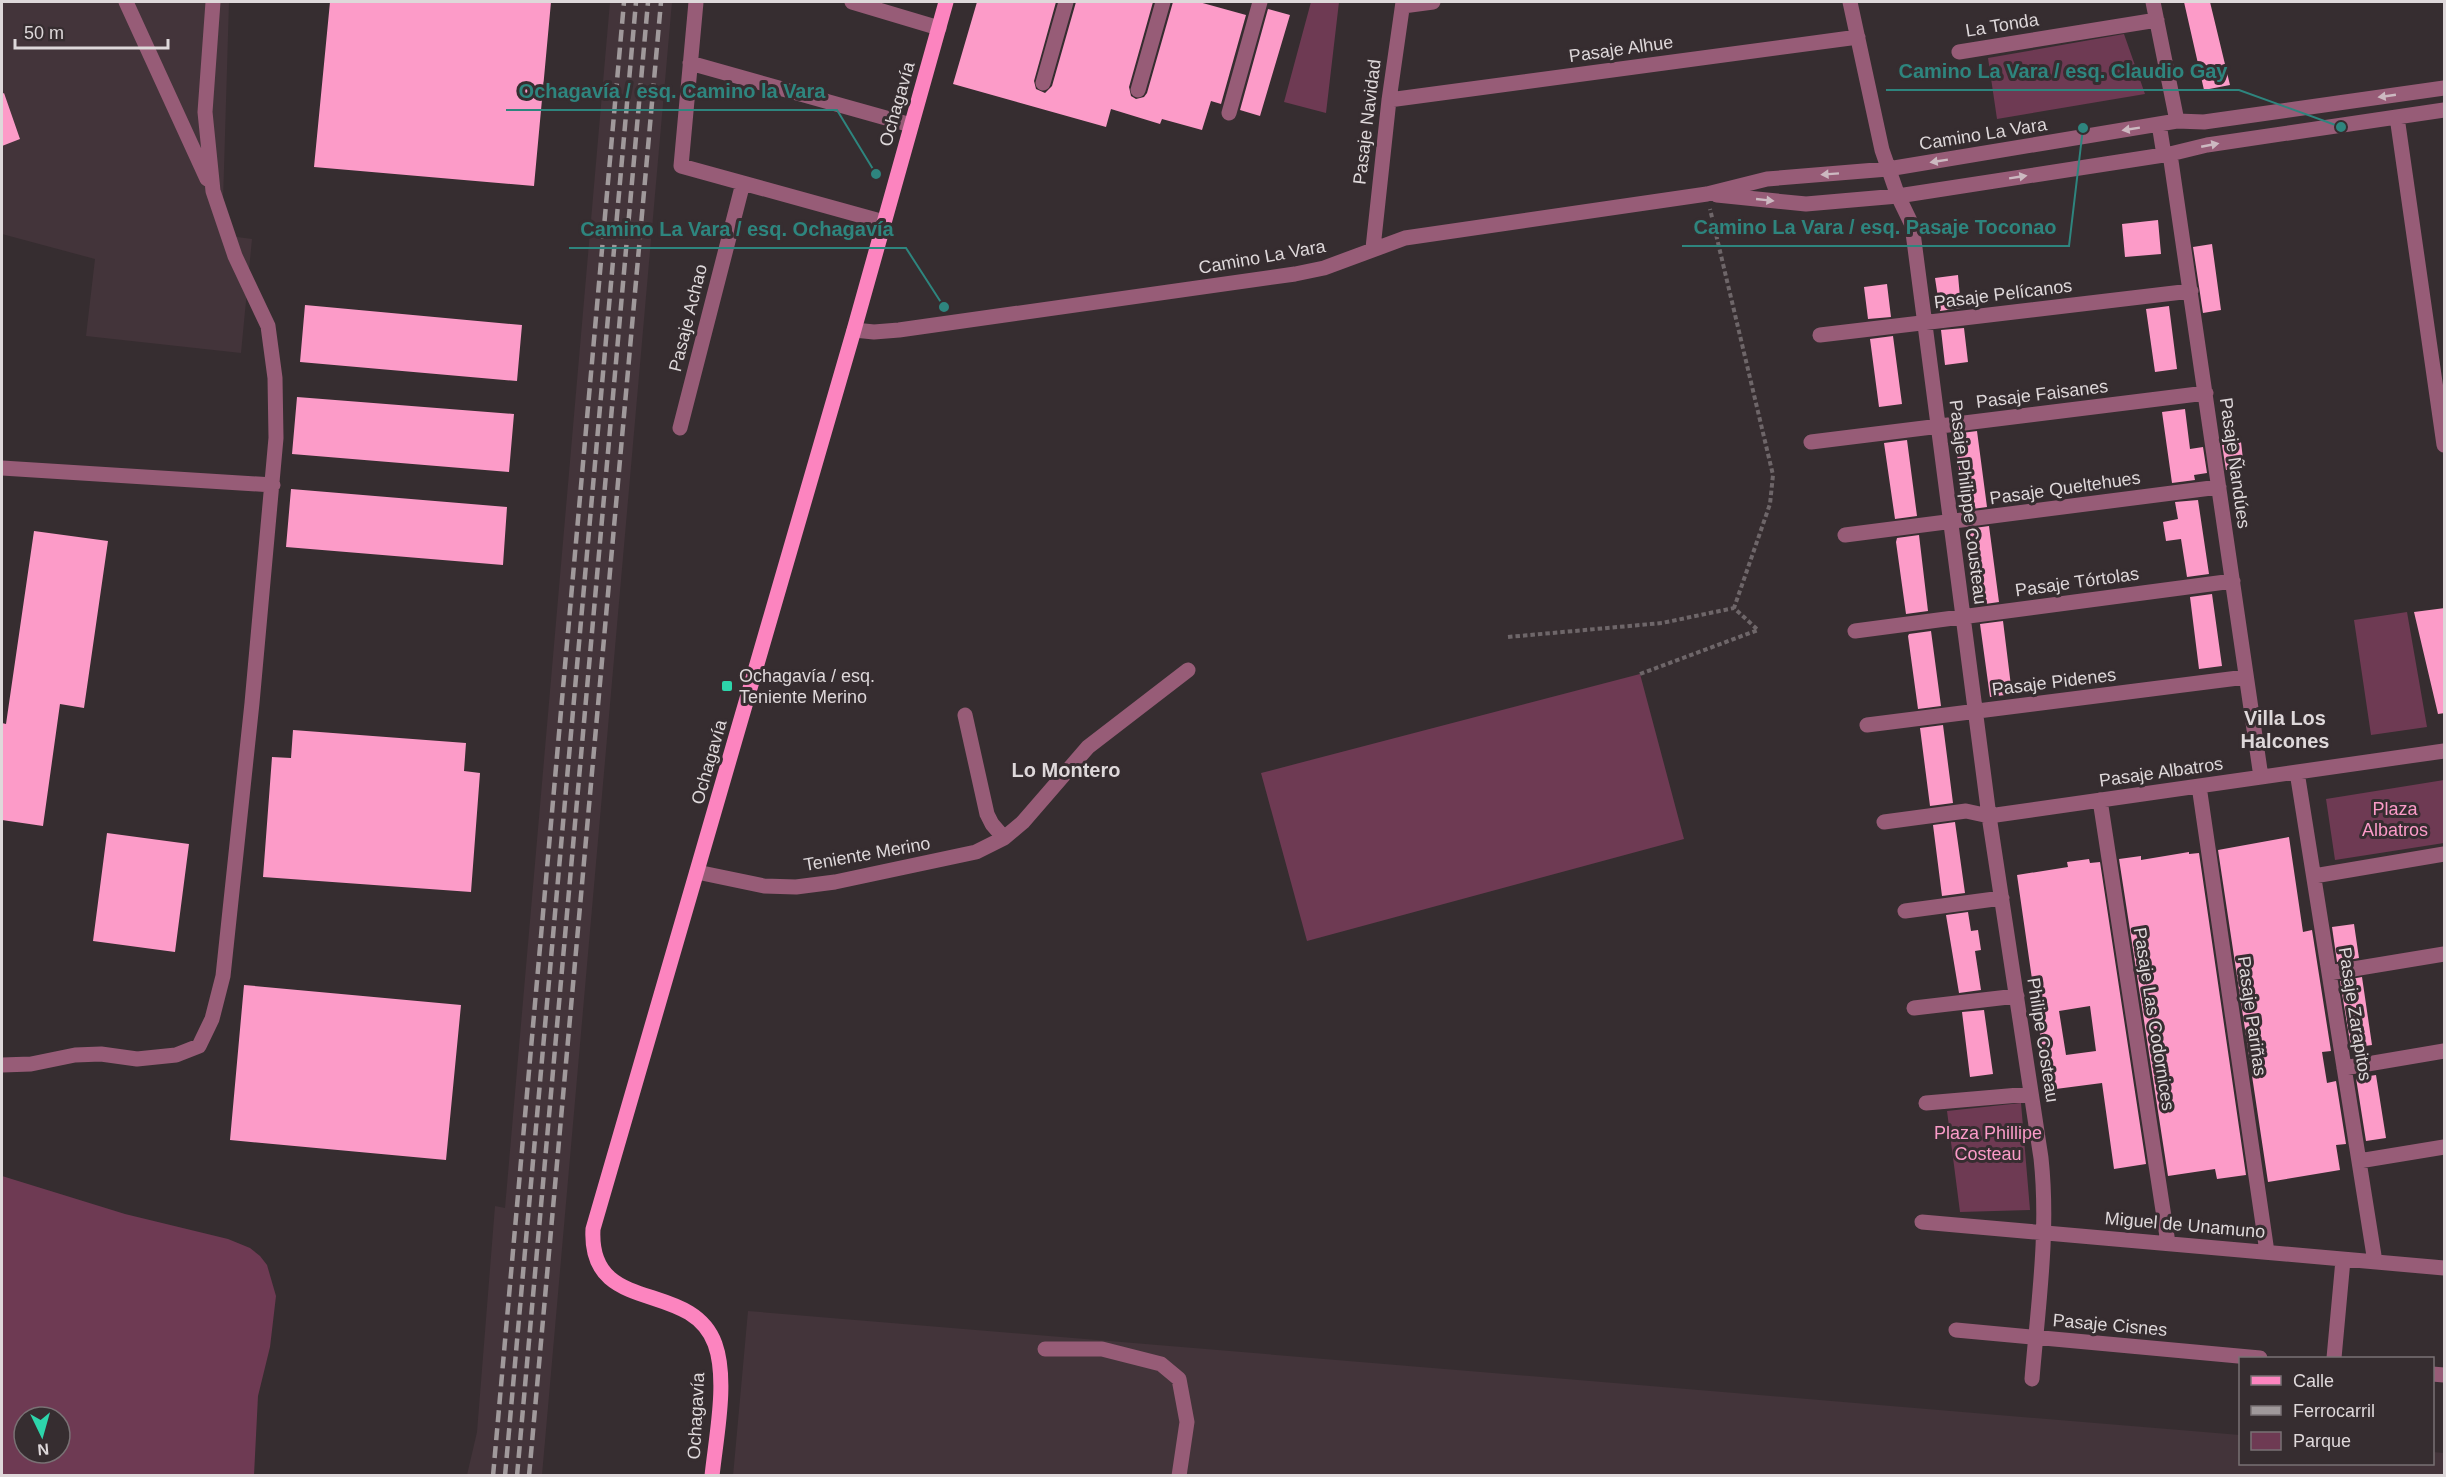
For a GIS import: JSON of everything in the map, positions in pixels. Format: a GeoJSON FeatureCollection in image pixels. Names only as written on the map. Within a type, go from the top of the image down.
{"type":"FeatureCollection","features":[{"type":"Feature","properties":{"kind":"main road","name":"Ochagavía"},"geometry":{"type":"LineString","coordinates":[[712,1476],[720,1375],[718,1355],[712,1337],[702,1322],[684,1309],[613,1281],[600,1268],[593,1248],[596,1219],[854,330],[946,2]]}},
{"type":"Feature","properties":{"kind":"street"},"geometry":{"type":"LineString","coordinates":[[2,1065],[31,1064],[75,1055],[101,1054],[137,1059],[176,1055],[199,1046],[212,1019],[223,976],[273,485],[276,438],[275,378],[268,326],[235,256],[213,190],[126,2]]}},
{"type":"Feature","properties":{"kind":"street"},"geometry":{"type":"LineString","coordinates":[[213,2],[205,112],[213,190]]}},
{"type":"Feature","properties":{"kind":"street"},"geometry":{"type":"LineString","coordinates":[[696,2],[681,166],[884,222]]}},
{"type":"Feature","properties":{"kind":"street"},"geometry":{"type":"LineString","coordinates":[[852,2],[939,28]]}},
{"type":"Feature","properties":{"kind":"street"},"geometry":{"type":"LineString","coordinates":[[1043,83],[1066,2]]}},
{"type":"Feature","properties":{"kind":"street"},"geometry":{"type":"LineString","coordinates":[[1137,90],[1163,2]]}},
{"type":"Feature","properties":{"kind":"street"},"geometry":{"type":"LineString","coordinates":[[1229,113],[1260,2]]}},
{"type":"Feature","properties":{"kind":"street"},"geometry":{"type":"LineString","coordinates":[[1403,4],[1433,2]]}},
{"type":"Feature","properties":{"kind":"street","name":"Pasaje Philippe Cousteau"},"geometry":{"type":"LineString","coordinates":[[1850,2],[1882,150],[1898,196],[1912,225],[1989,816]]}},
{"type":"Feature","properties":{"kind":"street"},"geometry":{"type":"LineString","coordinates":[[2153,2],[2178,121]]}},
{"type":"Feature","properties":{"kind":"street","name":"Pasaje Navidad"},"geometry":{"type":"LineString","coordinates":[[1373,248],[1389,100],[1403,4]]}},
{"type":"Feature","properties":{"kind":"street","name":"La Tonda"},"geometry":{"type":"LineString","coordinates":[[1959,52],[2157,20]]}},
{"type":"Feature","properties":{"kind":"street","name":"Pasaje Alhue"},"geometry":{"type":"LineString","coordinates":[[1389,100],[1858,37]]}},
{"type":"Feature","properties":{"kind":"street"},"geometry":{"type":"LineString","coordinates":[[690,63],[911,125]]}},
{"type":"Feature","properties":{"kind":"street","name":"Camino La Vara"},"geometry":{"type":"LineString","coordinates":[[854,330],[874,332],[899,330],[1294,274],[1324,268],[1404,237],[1707,194],[1767,178],[1888,169],[2178,121],[2204,123],[2445,88]]}},
{"type":"Feature","properties":{"kind":"street","name":"Camino La Vara"},"geometry":{"type":"LineString","coordinates":[[1707,194],[1806,204],[1898,196],[2167,155],[2207,145],[2445,110]]}},
{"type":"Feature","properties":{"kind":"street"},"geometry":{"type":"LineString","coordinates":[[2397,117],[2442,404],[2445,445]]}},
{"type":"Feature","properties":{"kind":"street","name":"Pasaje Ñandúes"},"geometry":{"type":"LineString","coordinates":[[2159,124],[2167,155],[2191,291],[2261,777]]}},
{"type":"Feature","properties":{"kind":"street","name":"Pasaje Achao"},"geometry":{"type":"LineString","coordinates":[[680,428],[743,183]]}},
{"type":"Feature","properties":{"kind":"street","name":"Pasaje Pelícanos"},"geometry":{"type":"LineString","coordinates":[[1820,335],[2191,291]]}},
{"type":"Feature","properties":{"kind":"street","name":"Pasaje Faisanes"},"geometry":{"type":"LineString","coordinates":[[1811,442],[2206,393]]}},
{"type":"Feature","properties":{"kind":"street"},"geometry":{"type":"LineString","coordinates":[[2,468],[273,485]]}},
{"type":"Feature","properties":{"kind":"street","name":"Pasaje Queltehues"},"geometry":{"type":"LineString","coordinates":[[1845,535],[2219,487]]}},
{"type":"Feature","properties":{"kind":"street","name":"Pasaje Tórtolas"},"geometry":{"type":"LineString","coordinates":[[1855,631],[2233,581]]}},
{"type":"Feature","properties":{"kind":"street","name":"Teniente Merino"},"geometry":{"type":"LineString","coordinates":[[697,872],[764,886],[796,886],[835,882],[976,852],[1004,838],[1023,822],[1088,747],[1188,670]]}},
{"type":"Feature","properties":{"kind":"street","name":"Pasaje Pidenes"},"geometry":{"type":"LineString","coordinates":[[1867,725],[2246,677]]}},
{"type":"Feature","properties":{"kind":"street"},"geometry":{"type":"LineString","coordinates":[[965,715],[987,814],[1004,838]]}},
{"type":"Feature","properties":{"kind":"street","name":"Pasaje Albatros"},"geometry":{"type":"LineString","coordinates":[[1884,822],[1966,811],[1989,816],[2445,751]]}},
{"type":"Feature","properties":{"kind":"street","name":"Pasaje Zarapitos"},"geometry":{"type":"LineString","coordinates":[[2297,772],[2375,1262]]}},
{"type":"Feature","properties":{"kind":"street","name":"Pasaje Pariñas"},"geometry":{"type":"LineString","coordinates":[[2199,786],[2267,1252]]}},
{"type":"Feature","properties":{"kind":"street","name":"Pasaje Las Codornices"},"geometry":{"type":"LineString","coordinates":[[2100,800],[2169,1243]]}},
{"type":"Feature","properties":{"kind":"street","name":"Philipe Costeau"},"geometry":{"type":"LineString","coordinates":[[1989,816],[2044,1182],[2044,1231],[2032,1379]]}},
{"type":"Feature","properties":{"kind":"street"},"geometry":{"type":"LineString","coordinates":[[2314,876],[2445,854]]}},
{"type":"Feature","properties":{"kind":"street"},"geometry":{"type":"LineString","coordinates":[[1905,911],[2002,898]]}},
{"type":"Feature","properties":{"kind":"street"},"geometry":{"type":"LineString","coordinates":[[2329,973],[2445,954]]}},
{"type":"Feature","properties":{"kind":"street"},"geometry":{"type":"LineString","coordinates":[[1914,1008],[2017,996]]}},
{"type":"Feature","properties":{"kind":"street"},"geometry":{"type":"LineString","coordinates":[[2344,1068],[2445,1051]]}},
{"type":"Feature","properties":{"kind":"street"},"geometry":{"type":"LineString","coordinates":[[1926,1103],[2031,1094]]}},
{"type":"Feature","properties":{"kind":"street"},"geometry":{"type":"LineString","coordinates":[[2359,1161],[2445,1148]]}},
{"type":"Feature","properties":{"kind":"street","name":"Miguel de Unamuno"},"geometry":{"type":"LineString","coordinates":[[1922,1222],[2445,1268]]}},
{"type":"Feature","properties":{"kind":"street"},"geometry":{"type":"LineString","coordinates":[[2334,1357],[2343,1260]]}},
{"type":"Feature","properties":{"kind":"street","name":"Pasaje Cisnes"},"geometry":{"type":"LineString","coordinates":[[1956,1330],[2239,1357]]}},
{"type":"Feature","properties":{"kind":"street"},"geometry":{"type":"LineString","coordinates":[[1045,1348],[1102,1349],[1161,1364],[1179,1379],[1187,1422],[1179,1476]]}},
{"type":"Feature","properties":{"kind":"path"},"geometry":{"type":"LineString","coordinates":[[1707,194],[1773,475],[1770,504],[1734,608]]}},
{"type":"Feature","properties":{"kind":"path"},"geometry":{"type":"LineString","coordinates":[[1508,637],[1662,623],[1734,608]]}},
{"type":"Feature","properties":{"kind":"path"},"geometry":{"type":"LineString","coordinates":[[1640,674],[1758,630],[1734,608]]}},
{"type":"Feature","properties":{"kind":"shaded area"},"geometry":{"type":"Polygon","coordinates":[[[2,2],[229,2],[222,235],[252,239],[241,353],[86,336],[95,259],[2,234],[2,2]]]}},
{"type":"Feature","properties":{"kind":"shaded area"},"geometry":{"type":"Polygon","coordinates":[[[610,2],[672,2],[542,1475],[467,1475],[477,1432],[495,1206],[505,1208],[610,2]]]}},
{"type":"Feature","properties":{"kind":"shaded area"},"geometry":{"type":"Polygon","coordinates":[[[748,1311],[2239,1435],[2239,1465],[2434,1465],[2434,1452],[2444,1453],[2444,1476],[733,1476],[748,1311]]]}},
{"type":"Feature","properties":{"kind":"green space"},"geometry":{"type":"Polygon","coordinates":[[[1311,2],[1339,2],[1326,113],[1284,102],[1311,2]]]}},
{"type":"Feature","properties":{"kind":"green space"},"geometry":{"type":"Polygon","coordinates":[[[2124,34],[2145,94],[1997,119],[1988,58],[2124,34]]]}},
{"type":"Feature","properties":{"kind":"green space"},"geometry":{"type":"Polygon","coordinates":[[[2407,612],[2427,727],[2371,735],[2354,620],[2407,612]]]}},
{"type":"Feature","properties":{"kind":"green space"},"geometry":{"type":"Polygon","coordinates":[[[1640,674],[1684,839],[1307,941],[1261,773],[1640,674]]]}},
{"type":"Feature","properties":{"kind":"green space","name":"Plaza Albatros"},"geometry":{"type":"Polygon","coordinates":[[[2444,780],[2444,843],[2335,860],[2326,799],[2444,780]]]}},
{"type":"Feature","properties":{"kind":"green space","name":"Plaza Phillipe Costeau"},"geometry":{"type":"Polygon","coordinates":[[[2021,1103],[2030,1210],[1960,1212],[1947,1111],[2021,1103]]]}},
{"type":"Feature","properties":{"kind":"green space"},"geometry":{"type":"Polygon","coordinates":[[[2,1176],[125,1214],[228,1239],[250,1248],[260,1256],[267,1265],[276,1296],[270,1347],[258,1396],[254,1475],[2,1475],[2,1176]]]}},
{"type":"Feature","properties":{"kind":"building"},"geometry":{"type":"Polygon","coordinates":[[[330,2],[551,2],[534,186],[314,167],[330,2]]]}},
{"type":"Feature","properties":{"kind":"building"},"geometry":{"type":"Polygon","coordinates":[[[977,2],[1056,2],[1034,81],[1036,89],[1045,93],[1052,86],[1076,2],[1153,2],[1129,87],[1131,96],[1136,99],[1144,97],[1147,93],[1173,2],[1199,2],[1246,15],[1221,104],[1211,101],[1202,130],[1162,119],[1160,124],[1111,109],[1106,127],[953,84],[977,2]]]}},
{"type":"Feature","properties":{"kind":"building"},"geometry":{"type":"Polygon","coordinates":[[[2184,2],[2210,2],[2230,85],[2204,90],[2184,2]]]}},
{"type":"Feature","properties":{"kind":"building"},"geometry":{"type":"Polygon","coordinates":[[[1268,9],[1290,15],[1260,116],[1240,110],[1268,9]]]}},
{"type":"Feature","properties":{"kind":"building"},"geometry":{"type":"Polygon","coordinates":[[[4,93],[20,139],[2,146],[2,94],[4,93]]]}},
{"type":"Feature","properties":{"kind":"building"},"geometry":{"type":"Polygon","coordinates":[[[2158,220],[2161,254],[2125,257],[2122,224],[2158,220]]]}},
{"type":"Feature","properties":{"kind":"building"},"geometry":{"type":"Polygon","coordinates":[[[2212,244],[2221,310],[2203,313],[2193,247],[2212,244]]]}},
{"type":"Feature","properties":{"kind":"building"},"geometry":{"type":"Polygon","coordinates":[[[1958,275],[1961,308],[1940,311],[1935,278],[1958,275]]]}},
{"type":"Feature","properties":{"kind":"building"},"geometry":{"type":"Polygon","coordinates":[[[1887,284],[1891,317],[1868,319],[1864,287],[1887,284]]]}},
{"type":"Feature","properties":{"kind":"building"},"geometry":{"type":"Polygon","coordinates":[[[305,305],[522,325],[517,381],[300,362],[305,305]]]}},
{"type":"Feature","properties":{"kind":"building"},"geometry":{"type":"Polygon","coordinates":[[[2169,306],[2177,369],[2155,372],[2146,309],[2169,306]]]}},
{"type":"Feature","properties":{"kind":"building"},"geometry":{"type":"Polygon","coordinates":[[[1964,328],[1968,362],[1945,365],[1941,330],[1964,328]]]}},
{"type":"Feature","properties":{"kind":"building"},"geometry":{"type":"Polygon","coordinates":[[[1893,336],[1902,404],[1879,407],[1870,339],[1893,336]]]}},
{"type":"Feature","properties":{"kind":"building"},"geometry":{"type":"Polygon","coordinates":[[[297,397],[514,414],[509,472],[292,454],[297,397]]]}},
{"type":"Feature","properties":{"kind":"building"},"geometry":{"type":"Polygon","coordinates":[[[2185,409],[2190,449],[2203,447],[2207,473],[2194,475],[2195,480],[2172,483],[2162,412],[2185,409]]]}},
{"type":"Feature","properties":{"kind":"building"},"geometry":{"type":"Polygon","coordinates":[[[1977,431],[1987,507],[1965,510],[1954,434],[1977,431]]]}},
{"type":"Feature","properties":{"kind":"building"},"geometry":{"type":"Polygon","coordinates":[[[1907,440],[1917,516],[1895,519],[1884,443],[1907,440]]]}},
{"type":"Feature","properties":{"kind":"building"},"geometry":{"type":"Polygon","coordinates":[[[2241,442],[2244,468],[2226,470],[2222,445],[2241,442]]]}},
{"type":"Feature","properties":{"kind":"building"},"geometry":{"type":"Polygon","coordinates":[[[291,489],[507,507],[503,565],[286,547],[291,489]]]}},
{"type":"Feature","properties":{"kind":"building"},"geometry":{"type":"Polygon","coordinates":[[[2198,500],[2209,574],[2187,577],[2181,539],[2166,541],[2163,522],[2178,519],[2175,502],[2198,500]]]}},
{"type":"Feature","properties":{"kind":"building"},"geometry":{"type":"Polygon","coordinates":[[[1989,526],[1999,602],[1978,605],[1967,529],[1989,526]]]}},
{"type":"Feature","properties":{"kind":"building"},"geometry":{"type":"Polygon","coordinates":[[[34,531],[108,541],[84,708],[60,704],[43,826],[2,820],[2,723],[6,724],[34,531]]]}},
{"type":"Feature","properties":{"kind":"building"},"geometry":{"type":"Polygon","coordinates":[[[1919,535],[1928,611],[1906,614],[1896,542],[1897,538],[1919,535]]]}},
{"type":"Feature","properties":{"kind":"building"},"geometry":{"type":"Polygon","coordinates":[[[2212,594],[2222,666],[2199,669],[2190,597],[2212,594]]]}},
{"type":"Feature","properties":{"kind":"building"},"geometry":{"type":"Polygon","coordinates":[[[2445,608],[2445,713],[2438,714],[2414,612],[2445,608]]]}},
{"type":"Feature","properties":{"kind":"building"},"geometry":{"type":"Polygon","coordinates":[[[2003,621],[2012,694],[1990,697],[1980,624],[2003,621]]]}},
{"type":"Feature","properties":{"kind":"building"},"geometry":{"type":"Polygon","coordinates":[[[1931,631],[1941,706],[1918,709],[1908,636],[1931,631]]]}},
{"type":"Feature","properties":{"kind":"building"},"geometry":{"type":"Polygon","coordinates":[[[1943,725],[1953,803],[1930,806],[1920,728],[1943,725]]]}},
{"type":"Feature","properties":{"kind":"building"},"geometry":{"type":"Polygon","coordinates":[[[293,730],[466,743],[464,771],[480,773],[471,892],[263,877],[272,757],[291,758],[293,730]]]}},
{"type":"Feature","properties":{"kind":"building"},"geometry":{"type":"Polygon","coordinates":[[[1955,822],[1965,893],[1942,896],[1933,825],[1955,822]]]}},
{"type":"Feature","properties":{"kind":"building"},"geometry":{"type":"Polygon","coordinates":[[[107,833],[189,844],[175,952],[93,941],[107,833]]]}},
{"type":"Feature","properties":{"kind":"building"},"geometry":{"type":"Polygon","coordinates":[[[2289,837],[2303,932],[2312,930],[2331,1051],[2322,1052],[2327,1083],[2336,1081],[2346,1144],[2336,1145],[2340,1170],[2268,1182],[2218,850],[2289,837]]]}},
{"type":"Feature","properties":{"kind":"building"},"geometry":{"type":"Polygon","coordinates":[[[2189,852],[2189,854],[2199,853],[2246,1175],[2217,1179],[2215,1169],[2168,1176],[2119,859],[2141,856],[2141,860],[2189,852]]]}},
{"type":"Feature","properties":{"kind":"building"},"geometry":{"type":"Polygon","coordinates":[[[2089,859],[2090,863],[2100,862],[2146,1164],[2114,1169],[2102,1083],[2048,1090],[2017,875],[2068,867],[2067,862],[2089,859]],[[2090,1006],[2059,1011],[2066,1055],[2096,1051],[2090,1006]]]}},
{"type":"Feature","properties":{"kind":"building"},"geometry":{"type":"Polygon","coordinates":[[[1968,912],[1971,931],[1978,930],[1981,950],[1975,951],[1981,990],[1959,993],[1946,915],[1968,912]]]}},
{"type":"Feature","properties":{"kind":"building"},"geometry":{"type":"Polygon","coordinates":[[[2354,924],[2359,958],[2337,962],[2332,927],[2354,924]]]}},
{"type":"Feature","properties":{"kind":"building"},"geometry":{"type":"Polygon","coordinates":[[[2362,977],[2372,1045],[2351,1048],[2340,981],[2362,977]]]}},
{"type":"Feature","properties":{"kind":"building"},"geometry":{"type":"Polygon","coordinates":[[[244,985],[461,1005],[446,1160],[230,1140],[244,985]]]}},
{"type":"Feature","properties":{"kind":"building"},"geometry":{"type":"Polygon","coordinates":[[[1984,1010],[1993,1074],[1970,1077],[1962,1012],[1984,1010]]]}},
{"type":"Feature","properties":{"kind":"building"},"geometry":{"type":"Polygon","coordinates":[[[2376,1075],[2386,1138],[2366,1141],[2356,1078],[2376,1075]]]}},
{"type":"Feature","properties":{"kind":"railway"},"geometry":{"type":"LineString","coordinates":[[493,1476],[624,2]]}},
{"type":"Feature","properties":{"kind":"railway"},"geometry":{"type":"LineString","coordinates":[[505,1476],[636,2]]}},
{"type":"Feature","properties":{"kind":"railway"},"geometry":{"type":"LineString","coordinates":[[517,1476],[648,2]]}},
{"type":"Feature","properties":{"kind":"railway"},"geometry":{"type":"LineString","coordinates":[[529,1476],[661,2]]}},
{"type":"Feature","properties":{"kind":"place","name":"Camino La Vara / esq. Claudio Gay"},"geometry":{"type":"Point","coordinates":[2341,127]}},
{"type":"Feature","properties":{"kind":"place","name":"Camino La Vara / esq. Pasaje Toconao"},"geometry":{"type":"Point","coordinates":[2083,128]}},
{"type":"Feature","properties":{"kind":"place","name":"Ochagavía / esq. Camino la Vara"},"geometry":{"type":"Point","coordinates":[876,174]}},
{"type":"Feature","properties":{"kind":"place","name":"Camino La Vara / esq. Ochagavía"},"geometry":{"type":"Point","coordinates":[944,307]}},
{"type":"Feature","properties":{"kind":"place","name":"Ochagavía / esq. Teniente Merino"},"geometry":{"type":"Point","coordinates":[727,686]}},
{"type":"Feature","properties":{"kind":"district","name":"Villa Los Halcones"},"geometry":{"type":"Point","coordinates":[2285,730]}},
{"type":"Feature","properties":{"kind":"district","name":"Lo Montero"},"geometry":{"type":"Point","coordinates":[1066,770]}}]}
